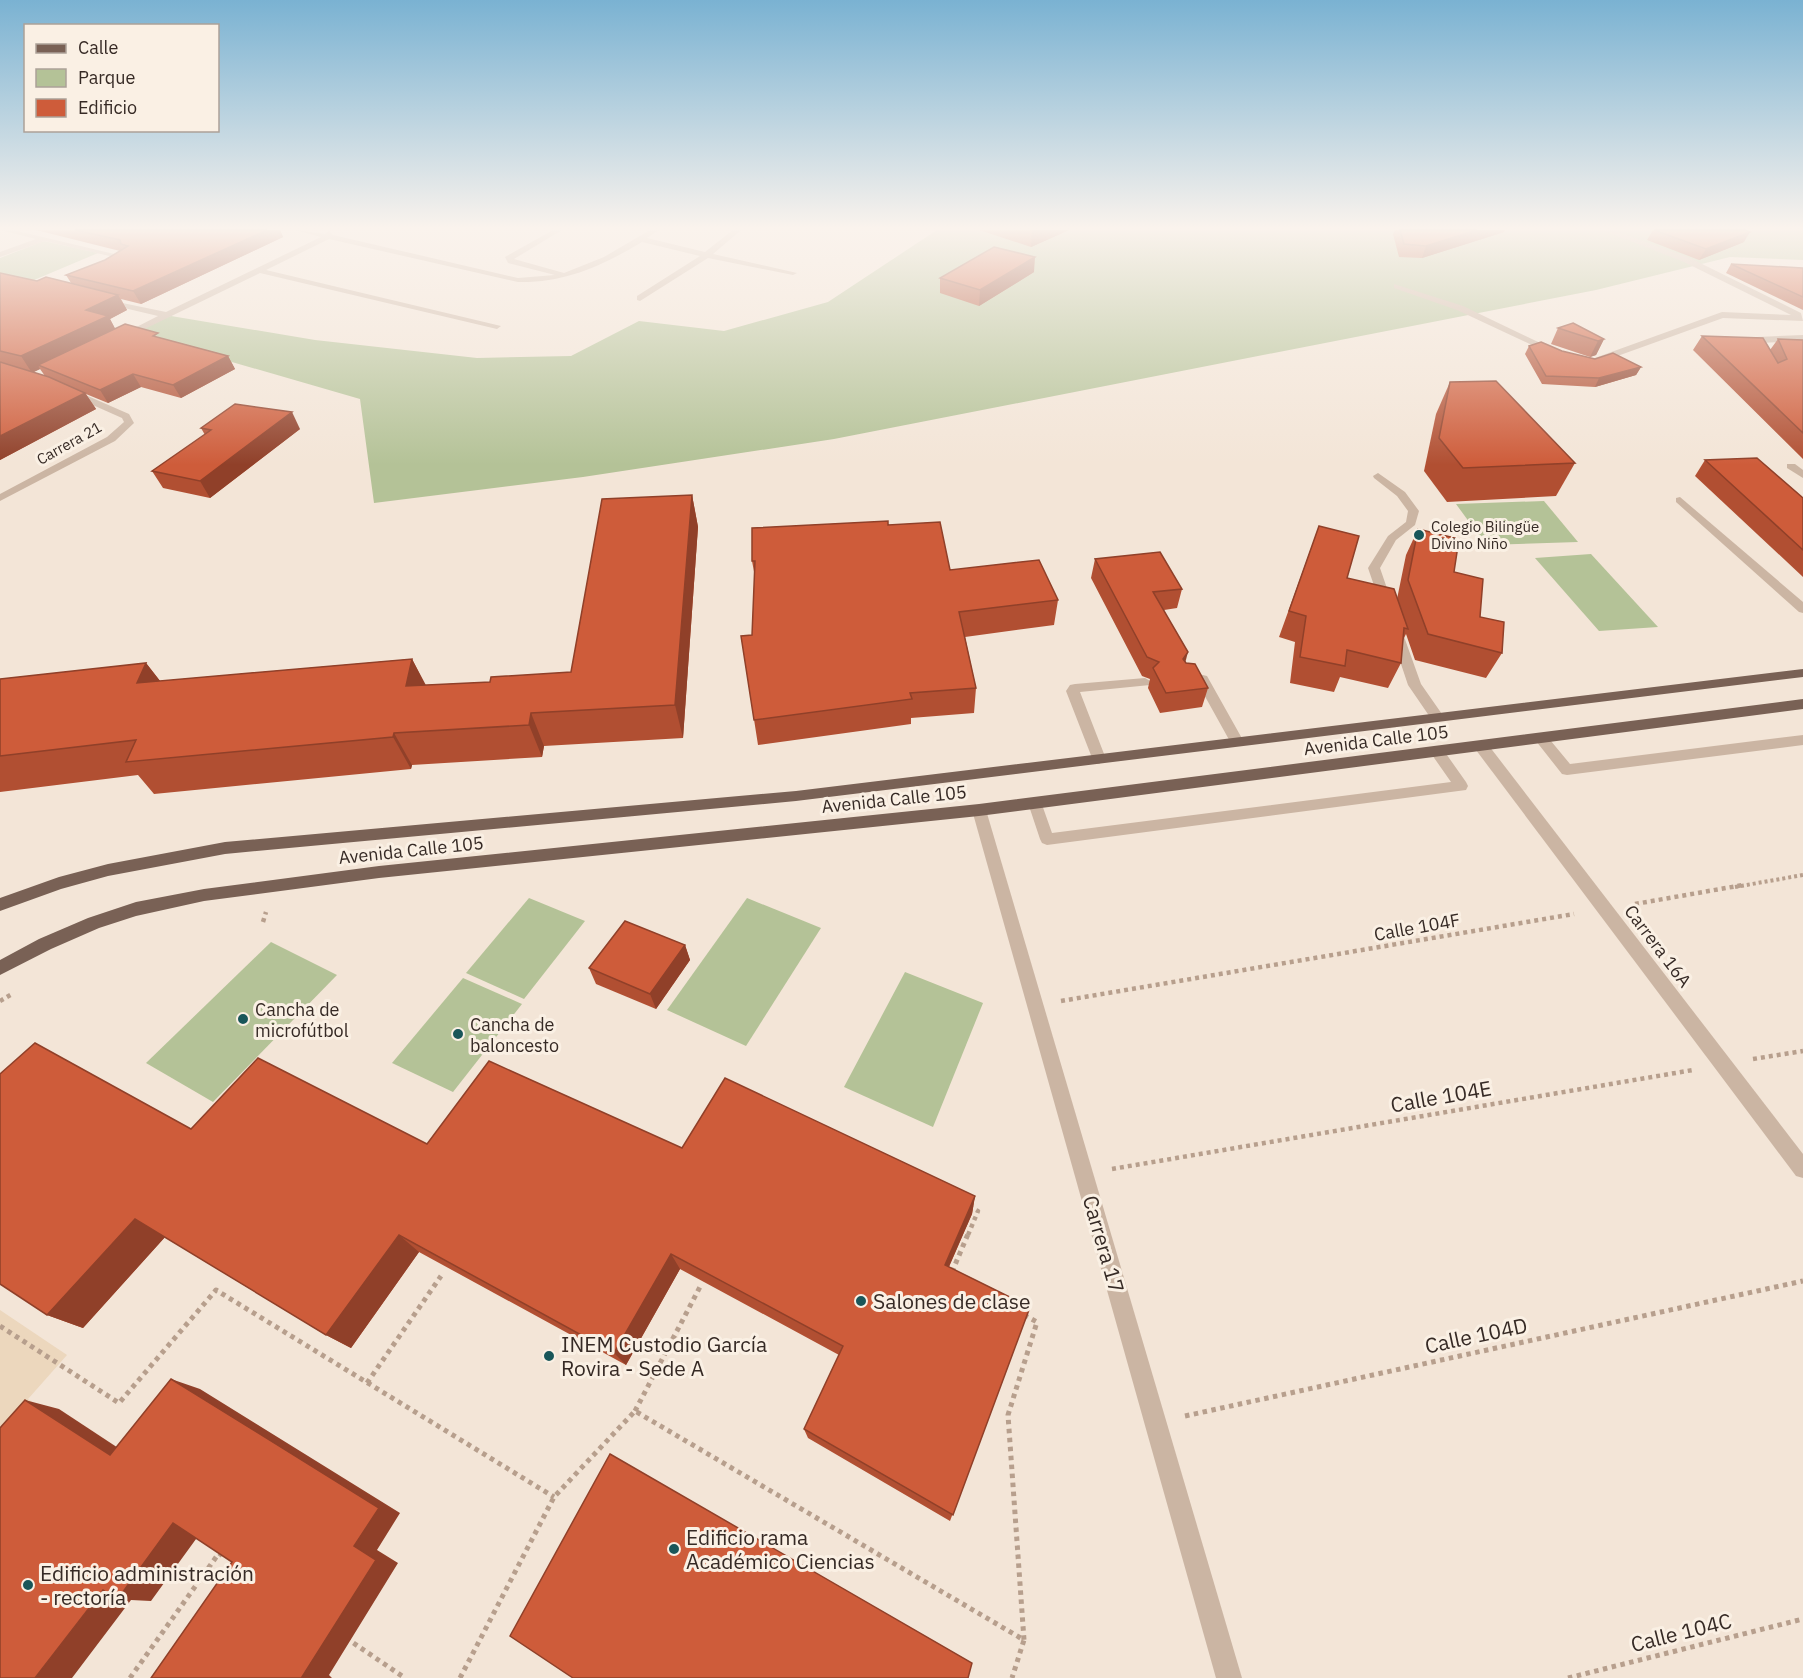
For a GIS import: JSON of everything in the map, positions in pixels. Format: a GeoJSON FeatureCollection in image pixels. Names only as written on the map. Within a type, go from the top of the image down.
{"type":"FeatureCollection","features":[{"type":"Feature","properties":{"kind":"main road","name":"Avenida Calle 105"},"geometry":{"type":"LineString","coordinates":[[0,905],[59,883],[108,870],[225,848],[796,796],[1803,673]]}},
{"type":"Feature","properties":{"kind":"main road","name":"Avenida Calle 105"},"geometry":{"type":"LineString","coordinates":[[0,968],[45,944],[94,923],[136,909],[204,895],[379,872],[980,810],[1803,704]]}},
{"type":"Feature","properties":{"kind":"street"},"geometry":{"type":"LineString","coordinates":[[137,308],[167,315]]}},
{"type":"Feature","properties":{"kind":"street"},"geometry":{"type":"LineString","coordinates":[[116,339],[181,308]]}},
{"type":"Feature","properties":{"kind":"street"},"geometry":{"type":"LineString","coordinates":[[421,308],[497,326]]}},
{"type":"Feature","properties":{"kind":"street"},"geometry":{"type":"LineString","coordinates":[[1461,308],[1561,355]]}},
{"type":"Feature","properties":{"kind":"street"},"geometry":{"type":"LineString","coordinates":[[1784,308],[1803,318]]}},
{"type":"Feature","properties":{"kind":"street"},"geometry":{"type":"LineString","coordinates":[[1579,360],[1597,360],[1722,315],[1803,318]]}},
{"type":"Feature","properties":{"kind":"street"},"geometry":{"type":"LineString","coordinates":[[1760,354],[1755,341],[1803,338]]}},
{"type":"Feature","properties":{"kind":"street","name":"Carrera 21"},"geometry":{"type":"LineString","coordinates":[[0,498],[111,439],[129,423],[126,416],[63,389]]}},
{"type":"Feature","properties":{"kind":"street"},"geometry":{"type":"LineString","coordinates":[[1791,466],[1803,475]]}},
{"type":"Feature","properties":{"kind":"street"},"geometry":{"type":"LineString","coordinates":[[1378,476],[1401,494],[1414,511],[1411,523],[1392,538],[1374,568],[1415,685],[1437,717]]}},
{"type":"Feature","properties":{"kind":"street"},"geometry":{"type":"LineString","coordinates":[[1680,500],[1803,609]]}},
{"type":"Feature","properties":{"kind":"street"},"geometry":{"type":"LineString","coordinates":[[1185,677],[1202,679],[1237,742]]}},
{"type":"Feature","properties":{"kind":"street"},"geometry":{"type":"LineString","coordinates":[[1099,759],[1073,691],[1075,688],[1088,685],[1145,682]]}},
{"type":"Feature","properties":{"kind":"street"},"geometry":{"type":"LineString","coordinates":[[1541,738],[1567,770],[1803,740]]}},
{"type":"Feature","properties":{"kind":"street","name":"Carrera 16A"},"geometry":{"type":"LineString","coordinates":[[1481,746],[1803,1169]]}},
{"type":"Feature","properties":{"kind":"street"},"geometry":{"type":"LineString","coordinates":[[1035,803],[1047,839],[1461,786],[1437,752]]}},
{"type":"Feature","properties":{"kind":"street","name":"Carrera 17"},"geometry":{"type":"LineString","coordinates":[[980,810],[1229,1678]]}},
{"type":"Feature","properties":{"kind":"path","name":"Calle 104F"},"geometry":{"type":"LineString","coordinates":[[1036,1005],[1803,875]]}},
{"type":"Feature","properties":{"kind":"path"},"geometry":{"type":"LineString","coordinates":[[257,908],[267,907]]}},
{"type":"Feature","properties":{"kind":"path"},"geometry":{"type":"LineString","coordinates":[[0,1001],[18,990]]}},
{"type":"Feature","properties":{"kind":"path","name":"Calle 104E"},"geometry":{"type":"LineString","coordinates":[[1084,1173],[1803,1051]]}},
{"type":"Feature","properties":{"kind":"path"},"geometry":{"type":"LineString","coordinates":[[950,1277],[978,1211],[957,1201]]}},
{"type":"Feature","properties":{"kind":"path"},"geometry":{"type":"LineString","coordinates":[[368,1383],[441,1276]]}},
{"type":"Feature","properties":{"kind":"path","name":"Calle 104D"},"geometry":{"type":"LineString","coordinates":[[1156,1423],[1803,1281]]}},
{"type":"Feature","properties":{"kind":"path"},"geometry":{"type":"LineString","coordinates":[[460,1678],[554,1497],[635,1411],[701,1285]]}},
{"type":"Feature","properties":{"kind":"path"},"geometry":{"type":"LineString","coordinates":[[0,1326],[119,1403],[216,1290],[554,1497]]}},
{"type":"Feature","properties":{"kind":"path"},"geometry":{"type":"LineString","coordinates":[[1012,1678],[1024,1640],[1008,1415],[1037,1322],[1018,1312]]}},
{"type":"Feature","properties":{"kind":"path"},"geometry":{"type":"LineString","coordinates":[[635,1411],[1024,1640]]}},
{"type":"Feature","properties":{"kind":"path"},"geometry":{"type":"LineString","coordinates":[[130,1678],[219,1553],[229,1559]]}},
{"type":"Feature","properties":{"kind":"path","name":"Calle 104C"},"geometry":{"type":"LineString","coordinates":[[1568,1678],[1803,1619]]}},
{"type":"Feature","properties":{"kind":"path"},"geometry":{"type":"LineString","coordinates":[[336,1632],[405,1678]]}},
{"type":"Feature","properties":{"kind":"green space"},"geometry":{"type":"Polygon","coordinates":[[[805,308],[1502,308],[834,439],[583,477],[374,503],[360,399],[125,331],[171,316],[315,340],[477,358],[571,356],[639,321],[724,331],[805,308]]]}},
{"type":"Feature","properties":{"kind":"green space"},"geometry":{"type":"Polygon","coordinates":[[[1544,501],[1578,542],[1486,545],[1456,504],[1544,501]]]}},
{"type":"Feature","properties":{"kind":"green space"},"geometry":{"type":"Polygon","coordinates":[[[1591,554],[1658,627],[1599,631],[1535,558],[1591,554]]]}},
{"type":"Feature","properties":{"kind":"green space","name":"Cancha de baloncesto"},"geometry":{"type":"Polygon","coordinates":[[[529,898],[585,921],[524,999],[466,973],[529,898]]]}},
{"type":"Feature","properties":{"kind":"green space"},"geometry":{"type":"Polygon","coordinates":[[[747,898],[821,928],[746,1046],[667,1010],[747,898]]]}},
{"type":"Feature","properties":{"kind":"green space","name":"Cancha de microfútbol"},"geometry":{"type":"Polygon","coordinates":[[[271,942],[337,975],[213,1102],[146,1063],[271,942]]]}},
{"type":"Feature","properties":{"kind":"green space"},"geometry":{"type":"Polygon","coordinates":[[[905,972],[983,1003],[933,1127],[844,1087],[905,972]]]}},
{"type":"Feature","properties":{"kind":"green space","name":"Cancha de baloncesto"},"geometry":{"type":"Polygon","coordinates":[[[463,978],[522,1004],[453,1092],[392,1063],[463,978]]]}},
{"type":"Feature","properties":{"kind":"shaded area"},"geometry":{"type":"Polygon","coordinates":[[[0,1310],[67,1355],[28,1399],[43,1409],[0,1459],[0,1310]]]}},
{"type":"Feature","properties":{"kind":"building"},"geometry":{"type":"Polygon","coordinates":[[[0,308],[90,308],[86,310],[108,316],[21,356],[0,351],[0,308]]]}},
{"type":"Feature","properties":{"kind":"building"},"geometry":{"type":"Polygon","coordinates":[[[1573,323],[1604,339],[1598,341],[1558,328],[1573,323]]]}},
{"type":"Feature","properties":{"kind":"building"},"geometry":{"type":"Polygon","coordinates":[[[125,324],[158,333],[153,336],[228,356],[173,385],[133,374],[100,390],[38,365],[125,324]]]}},
{"type":"Feature","properties":{"kind":"building"},"geometry":{"type":"Polygon","coordinates":[[[1702,336],[1763,338],[1778,363],[1787,359],[1778,339],[1803,340],[1803,433],[1702,336]]]}},
{"type":"Feature","properties":{"kind":"building"},"geometry":{"type":"Polygon","coordinates":[[[1541,342],[1562,351],[1595,359],[1613,353],[1641,367],[1599,378],[1546,376],[1529,346],[1541,342]]]}},
{"type":"Feature","properties":{"kind":"building"},"geometry":{"type":"Polygon","coordinates":[[[0,362],[49,377],[85,393],[0,436],[0,362]]]}},
{"type":"Feature","properties":{"kind":"building"},"geometry":{"type":"Polygon","coordinates":[[[1496,381],[1575,463],[1463,468],[1439,438],[1450,382],[1496,381]]]}},
{"type":"Feature","properties":{"kind":"building"},"geometry":{"type":"Polygon","coordinates":[[[235,404],[292,412],[200,481],[152,471],[211,430],[201,428],[235,404]]]}},
{"type":"Feature","properties":{"kind":"building"},"geometry":{"type":"Polygon","coordinates":[[[1757,458],[1803,498],[1803,550],[1705,460],[1757,458]]]}},
{"type":"Feature","properties":{"kind":"building"},"geometry":{"type":"Polygon","coordinates":[[[692,495],[675,705],[531,713],[529,725],[394,733],[393,737],[126,762],[136,740],[0,756],[0,679],[146,663],[137,683],[412,659],[406,686],[490,682],[491,677],[571,672],[602,499],[692,495]]]}},
{"type":"Feature","properties":{"kind":"building"},"geometry":{"type":"Polygon","coordinates":[[[888,521],[888,525],[940,522],[950,570],[1039,560],[1058,600],[959,612],[976,688],[910,693],[912,699],[754,720],[741,636],[752,635],[755,561],[752,561],[752,528],[888,521]]]}},
{"type":"Feature","properties":{"kind":"building"},"geometry":{"type":"Polygon","coordinates":[[[1319,526],[1359,536],[1347,578],[1394,589],[1408,629],[1404,628],[1401,663],[1347,650],[1345,666],[1300,657],[1306,616],[1289,611],[1319,526]]]}},
{"type":"Feature","properties":{"kind":"building"},"geometry":{"type":"Polygon","coordinates":[[[1418,529],[1459,539],[1454,572],[1483,579],[1480,617],[1504,622],[1502,653],[1428,634],[1408,580],[1418,529]]]}},
{"type":"Feature","properties":{"kind":"building"},"geometry":{"type":"Polygon","coordinates":[[[1160,552],[1182,589],[1153,592],[1188,652],[1183,659],[1186,663],[1195,664],[1208,688],[1166,693],[1153,668],[1159,662],[1147,657],[1095,559],[1160,552]]]}},
{"type":"Feature","properties":{"kind":"building"},"geometry":{"type":"Polygon","coordinates":[[[625,921],[685,945],[650,994],[589,968],[625,921]]]}},
{"type":"Feature","properties":{"kind":"building"},"geometry":{"type":"Polygon","coordinates":[[[35,1043],[191,1129],[258,1058],[427,1144],[489,1061],[682,1148],[725,1078],[975,1196],[945,1265],[1030,1307],[953,1515],[804,1429],[843,1346],[671,1254],[614,1353],[399,1235],[326,1335],[135,1219],[47,1315],[0,1284],[0,1074],[35,1043]]]}},
{"type":"Feature","properties":{"kind":"building"},"geometry":{"type":"Polygon","coordinates":[[[171,1379],[379,1508],[354,1546],[376,1560],[303,1678],[151,1678],[232,1562],[173,1523],[117,1600],[103,1590],[35,1678],[0,1678],[0,1428],[25,1400],[110,1455],[171,1379]]]}},
{"type":"Feature","properties":{"kind":"building","name":"Edificio rama Académico Ciencias"},"geometry":{"type":"Polygon","coordinates":[[[610,1454],[972,1663],[968,1678],[573,1678],[510,1636],[610,1454]]]}},
{"type":"Feature","properties":{"kind":"place","name":"Colegio Bilingüe Divino Niño"},"geometry":{"type":"Point","coordinates":[1419,535]}},
{"type":"Feature","properties":{"kind":"place","name":"Cancha de microfútbol"},"geometry":{"type":"Point","coordinates":[243,1019]}},
{"type":"Feature","properties":{"kind":"place","name":"Cancha de baloncesto"},"geometry":{"type":"Point","coordinates":[458,1034]}},
{"type":"Feature","properties":{"kind":"place","name":"Salones de clase"},"geometry":{"type":"Point","coordinates":[861,1301]}},
{"type":"Feature","properties":{"kind":"place","name":"INEM Custodio García Rovira - Sede A"},"geometry":{"type":"Point","coordinates":[549,1356]}},
{"type":"Feature","properties":{"kind":"place","name":"Edificio rama Académico Ciencias"},"geometry":{"type":"Point","coordinates":[674,1549]}},
{"type":"Feature","properties":{"kind":"place","name":"Edificio administración - rectoría"},"geometry":{"type":"Point","coordinates":[28,1585]}}]}
